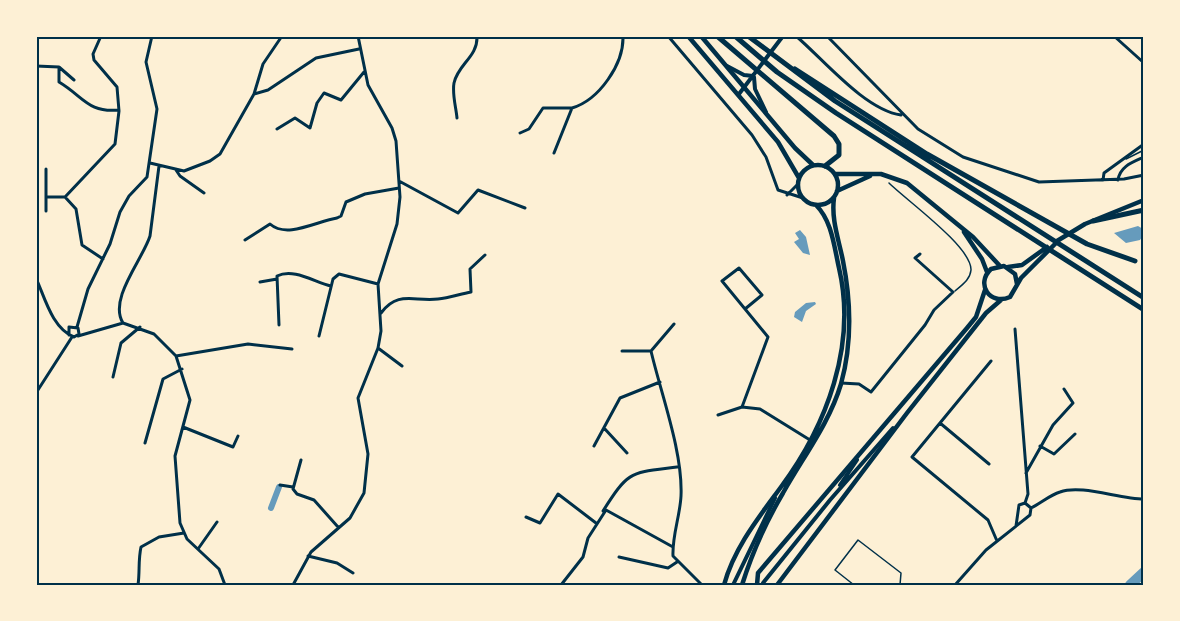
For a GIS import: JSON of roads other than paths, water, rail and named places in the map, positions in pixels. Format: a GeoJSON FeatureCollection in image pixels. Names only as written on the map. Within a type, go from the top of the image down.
{"type":"FeatureCollection","features":[{"type":"Feature","properties":{"kind":"highway"},"geometry":{"type":"LineString","coordinates":[[717,36],[834,136],[839,144],[839,155],[825,166]]}},
{"type":"Feature","properties":{"kind":"highway"},"geometry":{"type":"LineString","coordinates":[[735,36],[777,72],[829,108],[1144,310]]}},
{"type":"Feature","properties":{"kind":"highway"},"geometry":{"type":"LineString","coordinates":[[748,36],[835,101],[1144,298]]}},
{"type":"Feature","properties":{"kind":"highway"},"geometry":{"type":"LineString","coordinates":[[780,61],[927,154],[1087,244],[1135,261]]}},
{"type":"Feature","properties":{"kind":"highway"},"geometry":{"type":"LineString","coordinates":[[1093,221],[1121,213],[1144,210]]}},
{"type":"Feature","properties":{"kind":"main road"},"geometry":{"type":"LineString","coordinates":[[688,36],[778,142],[799,181],[803,198],[816,205],[824,215],[842,278],[844,325],[833,387],[809,440],[781,487],[733,585]]}},
{"type":"Feature","properties":{"kind":"main road"},"geometry":{"type":"LineString","coordinates":[[701,36],[795,148],[813,165]]}},
{"type":"Feature","properties":{"kind":"main road"},"geometry":{"type":"LineString","coordinates":[[739,94],[783,36]]}},
{"type":"Feature","properties":{"kind":"main road"},"geometry":{"type":"LineString","coordinates":[[725,65],[744,75],[754,76]]}},
{"type":"Feature","properties":{"kind":"main road"},"geometry":{"type":"LineString","coordinates":[[754,76],[755,89],[768,115]]}},
{"type":"Feature","properties":{"kind":"main road"},"geometry":{"type":"LineString","coordinates":[[799,181],[802,172],[813,165],[825,166],[835,174],[873,174],[896,178],[907,183],[973,237],[1000,266]]}},
{"type":"Feature","properties":{"kind":"main road"},"geometry":{"type":"LineString","coordinates":[[742,585],[756,545],[785,489],[814,443],[841,383],[849,330],[847,283],[834,222],[834,198],[837,191],[835,174]]}},
{"type":"Feature","properties":{"kind":"main road"},"geometry":{"type":"LineString","coordinates":[[837,191],[873,174]]}},
{"type":"Feature","properties":{"kind":"main road"},"geometry":{"type":"LineString","coordinates":[[816,205],[822,205],[834,198]]}},
{"type":"Feature","properties":{"kind":"main road"},"geometry":{"type":"LineString","coordinates":[[987,272],[1000,266],[1015,268],[1032,261],[1085,224],[1144,200]]}},
{"type":"Feature","properties":{"kind":"main road"},"geometry":{"type":"LineString","coordinates":[[757,585],[758,573],[857,460],[976,317],[985,290],[984,281],[987,272],[982,259],[962,229]]}},
{"type":"Feature","properties":{"kind":"main road"},"geometry":{"type":"LineString","coordinates":[[763,583],[830,500],[937,377],[986,313],[1001,300],[1014,293],[1032,261]]}},
{"type":"Feature","properties":{"kind":"main road"},"geometry":{"type":"LineString","coordinates":[[1007,267],[1015,274],[1017,284]]}},
{"type":"Feature","properties":{"kind":"main road"},"geometry":{"type":"LineString","coordinates":[[985,290],[991,297],[1001,300]]}},
{"type":"Feature","properties":{"kind":"main road"},"geometry":{"type":"LineString","coordinates":[[932,369],[937,377]]}},
{"type":"Feature","properties":{"kind":"main road"},"geometry":{"type":"LineString","coordinates":[[777,585],[906,413]]}},
{"type":"Feature","properties":{"kind":"main road"},"geometry":{"type":"LineString","coordinates":[[830,500],[857,460]]}},
{"type":"Feature","properties":{"kind":"main road"},"geometry":{"type":"LineString","coordinates":[[724,585],[750,528],[781,487]]}},
{"type":"Feature","properties":{"kind":"street"},"geometry":{"type":"LineString","coordinates":[[46,197],[65,197],[115,144],[119,110],[114,80],[94,60],[93,54],[101,36]]}},
{"type":"Feature","properties":{"kind":"street"},"geometry":{"type":"LineString","coordinates":[[78,336],[88,289],[103,259],[120,212],[129,196],[147,177],[157,109],[146,62],[152,36]]}},
{"type":"Feature","properties":{"kind":"street"},"geometry":{"type":"LineString","coordinates":[[150,163],[184,171],[201,166],[220,153],[254,94],[263,64],[282,36]]}},
{"type":"Feature","properties":{"kind":"street"},"geometry":{"type":"LineString","coordinates":[[293,585],[308,556],[350,518],[364,494],[368,477],[368,454],[358,398],[378,348],[380,314],[378,284],[398,224],[399,181],[392,128],[368,85],[358,36]]}},
{"type":"Feature","properties":{"kind":"street"},"geometry":{"type":"LineString","coordinates":[[457,118],[454,84],[459,70],[473,54],[477,36]]}},
{"type":"Feature","properties":{"kind":"street"},"geometry":{"type":"LineString","coordinates":[[520,133],[529,129],[543,108],[572,108],[586,104],[615,68],[624,51],[623,36]]}},
{"type":"Feature","properties":{"kind":"street"},"geometry":{"type":"LineString","coordinates":[[668,36],[752,135],[766,157],[778,190],[787,195],[803,198]]}},
{"type":"Feature","properties":{"kind":"street"},"geometry":{"type":"LineString","coordinates":[[796,36],[844,80],[878,106],[886,111],[902,115]]}},
{"type":"Feature","properties":{"kind":"street"},"geometry":{"type":"LineString","coordinates":[[827,36],[902,115],[940,145],[991,168],[1039,182],[1118,180],[1144,175]]}},
{"type":"Feature","properties":{"kind":"street"},"geometry":{"type":"LineString","coordinates":[[1114,36],[1144,63]]}},
{"type":"Feature","properties":{"kind":"street"},"geometry":{"type":"LineString","coordinates":[[254,94],[268,90],[316,58],[359,49]]}},
{"type":"Feature","properties":{"kind":"street"},"geometry":{"type":"LineString","coordinates":[[36,66],[59,67],[74,81]]}},
{"type":"Feature","properties":{"kind":"street"},"geometry":{"type":"LineString","coordinates":[[59,67],[60,81],[79,94],[93,108],[101,112],[119,110]]}},
{"type":"Feature","properties":{"kind":"street"},"geometry":{"type":"LineString","coordinates":[[277,129],[295,118],[309,128],[316,103],[324,93],[341,100],[364,72]]}},
{"type":"Feature","properties":{"kind":"street"},"geometry":{"type":"LineString","coordinates":[[554,153],[572,108]]}},
{"type":"Feature","properties":{"kind":"street"},"geometry":{"type":"LineString","coordinates":[[1103,180],[1104,174],[1144,144]]}},
{"type":"Feature","properties":{"kind":"street"},"geometry":{"type":"LineString","coordinates":[[1118,180],[1119,173],[1126,165],[1144,157]]}},
{"type":"Feature","properties":{"kind":"street"},"geometry":{"type":"LineString","coordinates":[[123,322],[119,317],[119,303],[130,272],[147,246],[150,236],[159,166]]}},
{"type":"Feature","properties":{"kind":"street"},"geometry":{"type":"LineString","coordinates":[[46,169],[46,211]]}},
{"type":"Feature","properties":{"kind":"street"},"geometry":{"type":"LineString","coordinates":[[176,170],[180,176],[204,193]]}},
{"type":"Feature","properties":{"kind":"street"},"geometry":{"type":"LineString","coordinates":[[399,181],[458,213],[478,190],[525,208]]}},
{"type":"Feature","properties":{"kind":"street"},"geometry":{"type":"LineString","coordinates":[[787,195],[799,181]]}},
{"type":"Feature","properties":{"kind":"street"},"geometry":{"type":"LineString","coordinates":[[245,240],[270,224],[275,228],[292,230],[337,218],[341,216],[346,202],[365,194],[399,188]]}},
{"type":"Feature","properties":{"kind":"street"},"geometry":{"type":"LineString","coordinates":[[65,197],[76,209],[82,245],[103,259]]}},
{"type":"Feature","properties":{"kind":"street"},"geometry":{"type":"LineString","coordinates":[[841,383],[859,384],[871,392],[925,325],[934,310],[953,292],[915,258],[920,254]]}},
{"type":"Feature","properties":{"kind":"street"},"geometry":{"type":"LineString","coordinates":[[380,314],[387,304],[403,296],[436,300],[471,292],[470,269],[485,255]]}},
{"type":"Feature","properties":{"kind":"street"},"geometry":{"type":"LineString","coordinates":[[742,407],[768,337],[745,309],[722,281],[739,268],[762,295],[745,309]]}},
{"type":"Feature","properties":{"kind":"street"},"geometry":{"type":"LineString","coordinates":[[260,282],[277,279],[286,272],[294,272],[331,286]]}},
{"type":"Feature","properties":{"kind":"street"},"geometry":{"type":"LineString","coordinates":[[319,336],[333,279],[339,274],[378,284]]}},
{"type":"Feature","properties":{"kind":"street"},"geometry":{"type":"LineString","coordinates":[[36,278],[58,325],[70,336],[78,336],[123,322],[154,334],[176,356],[190,400],[174,470],[184,533],[219,569],[225,585]]}},
{"type":"Feature","properties":{"kind":"street"},"geometry":{"type":"LineString","coordinates":[[277,279],[279,325]]}},
{"type":"Feature","properties":{"kind":"street"},"geometry":{"type":"LineString","coordinates":[[69,328],[80,319]]}},
{"type":"Feature","properties":{"kind":"street"},"geometry":{"type":"LineString","coordinates":[[622,351],[651,351],[674,324]]}},
{"type":"Feature","properties":{"kind":"street"},"geometry":{"type":"LineString","coordinates":[[58,325],[93,332]]}},
{"type":"Feature","properties":{"kind":"street"},"geometry":{"type":"LineString","coordinates":[[112,377],[121,343],[140,327]]}},
{"type":"Feature","properties":{"kind":"street"},"geometry":{"type":"LineString","coordinates":[[36,393],[67,345],[70,336],[69,328]]}},
{"type":"Feature","properties":{"kind":"street"},"geometry":{"type":"LineString","coordinates":[[1015,329],[1026,503],[1031,508]]}},
{"type":"Feature","properties":{"kind":"street"},"geometry":{"type":"LineString","coordinates":[[176,356],[248,344],[292,349]]}},
{"type":"Feature","properties":{"kind":"street"},"geometry":{"type":"LineString","coordinates":[[378,348],[402,366]]}},
{"type":"Feature","properties":{"kind":"street"},"geometry":{"type":"LineString","coordinates":[[651,351],[665,396],[681,497],[673,547],[676,562],[702,585]]}},
{"type":"Feature","properties":{"kind":"street"},"geometry":{"type":"LineString","coordinates":[[991,361],[912,457],[988,520],[998,541]]}},
{"type":"Feature","properties":{"kind":"street"},"geometry":{"type":"LineString","coordinates":[[145,443],[163,379],[182,369]]}},
{"type":"Feature","properties":{"kind":"street"},"geometry":{"type":"LineString","coordinates":[[594,446],[620,398],[660,382]]}},
{"type":"Feature","properties":{"kind":"street"},"geometry":{"type":"LineString","coordinates":[[1025,474],[1053,425],[1073,403],[1064,389]]}},
{"type":"Feature","properties":{"kind":"street"},"geometry":{"type":"LineString","coordinates":[[718,415],[742,407],[760,409],[814,443]]}},
{"type":"Feature","properties":{"kind":"street"},"geometry":{"type":"LineString","coordinates":[[940,423],[989,464]]}},
{"type":"Feature","properties":{"kind":"street"},"geometry":{"type":"LineString","coordinates":[[183,427],[233,447],[238,436]]}},
{"type":"Feature","properties":{"kind":"street"},"geometry":{"type":"LineString","coordinates":[[603,427],[627,453]]}},
{"type":"Feature","properties":{"kind":"street"},"geometry":{"type":"LineString","coordinates":[[1040,446],[1054,454],[1075,434]]}},
{"type":"Feature","properties":{"kind":"street"},"geometry":{"type":"LineString","coordinates":[[301,460],[293,487],[297,494],[314,500],[339,527]]}},
{"type":"Feature","properties":{"kind":"street"},"geometry":{"type":"LineString","coordinates":[[561,585],[583,557],[596,523],[626,477],[638,472],[677,467]]}},
{"type":"Feature","properties":{"kind":"street"},"geometry":{"type":"LineString","coordinates":[[280,485],[293,487]]}},
{"type":"Feature","properties":{"kind":"street"},"geometry":{"type":"LineString","coordinates":[[955,585],[998,541],[1027,517],[1031,508],[1060,491],[1085,489],[1122,499],[1144,499]]}},
{"type":"Feature","properties":{"kind":"street"},"geometry":{"type":"LineString","coordinates":[[526,517],[540,523],[558,494],[596,523]]}},
{"type":"Feature","properties":{"kind":"street"},"geometry":{"type":"LineString","coordinates":[[1016,528],[1019,505],[1026,503]]}},
{"type":"Feature","properties":{"kind":"street"},"geometry":{"type":"LineString","coordinates":[[603,511],[609,510],[673,547]]}},
{"type":"Feature","properties":{"kind":"street"},"geometry":{"type":"LineString","coordinates":[[1017,512],[1020,516],[1027,517]]}},
{"type":"Feature","properties":{"kind":"street"},"geometry":{"type":"LineString","coordinates":[[198,549],[217,522]]}},
{"type":"Feature","properties":{"kind":"street"},"geometry":{"type":"LineString","coordinates":[[138,585],[141,571],[138,564],[141,547],[159,537],[184,533]]}},
{"type":"Feature","properties":{"kind":"street"},"geometry":{"type":"LineString","coordinates":[[308,556],[337,563],[353,573]]}},
{"type":"Feature","properties":{"kind":"street"},"geometry":{"type":"LineString","coordinates":[[619,557],[668,568],[676,562]]}},
{"type":"Feature","properties":{"kind":"lane"},"geometry":{"type":"LineString","coordinates":[[1124,160],[1144,150]]}},
{"type":"Feature","properties":{"kind":"lane"},"geometry":{"type":"LineString","coordinates":[[889,183],[951,239],[968,258],[971,266],[969,276],[953,292]]}},
{"type":"Feature","properties":{"kind":"lane"},"geometry":{"type":"LineString","coordinates":[[854,585],[835,570],[858,540],[901,573],[900,585]]}},
{"type":"Feature","properties":{"kind":"water"},"geometry":{"type":"Polygon","coordinates":[[[1138,226],[1143,229],[1144,234],[1140,240],[1126,243],[1114,233],[1138,226]]]}},
{"type":"Feature","properties":{"kind":"water"},"geometry":{"type":"Polygon","coordinates":[[[800,230],[806,237],[810,255],[803,253],[794,242],[799,239],[795,233],[800,230]]]}},
{"type":"Feature","properties":{"kind":"water"},"geometry":{"type":"Polygon","coordinates":[[[815,302],[816,304],[806,311],[802,322],[794,317],[795,312],[806,303],[815,302]]]}},
{"type":"Feature","properties":{"kind":"waterway"},"geometry":{"type":"LineString","coordinates":[[271,508],[279,487]]}},
{"type":"Feature","properties":{"kind":"waterway"},"geometry":{"type":"LineString","coordinates":[[1130,585],[1144,572]]}}]}
